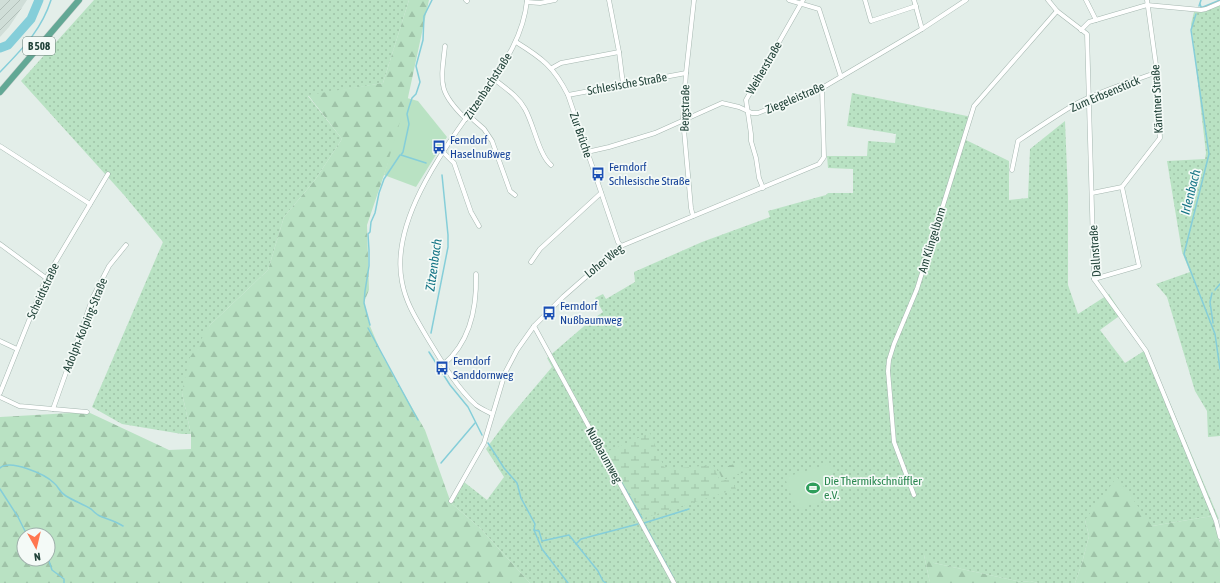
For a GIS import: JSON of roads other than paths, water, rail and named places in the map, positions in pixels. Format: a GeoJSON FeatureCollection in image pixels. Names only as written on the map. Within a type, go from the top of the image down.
{"type":"FeatureCollection","features":[{"type":"Feature","properties":{"kind":"main road","name":"B 508"},"geometry":{"type":"LineString","coordinates":[[0,92],[79,0]]}},
{"type":"Feature","properties":{"kind":"street"},"geometry":{"type":"LineString","coordinates":[[527,1],[540,3],[555,0]]}},
{"type":"Feature","properties":{"kind":"street"},"geometry":{"type":"LineString","coordinates":[[609,0],[619,52],[623,84]]}},
{"type":"Feature","properties":{"kind":"street","name":"Bergstraße"},"geometry":{"type":"LineString","coordinates":[[693,216],[683,120],[686,73],[694,0]]}},
{"type":"Feature","properties":{"kind":"street"},"geometry":{"type":"LineString","coordinates":[[789,0],[802,2],[819,9],[841,77]]}},
{"type":"Feature","properties":{"kind":"street"},"geometry":{"type":"LineString","coordinates":[[865,0],[871,21],[916,6]]}},
{"type":"Feature","properties":{"kind":"street"},"geometry":{"type":"LineString","coordinates":[[914,0],[922,29]]}},
{"type":"Feature","properties":{"kind":"street","name":"Ziegeleistraße"},"geometry":{"type":"LineString","coordinates":[[587,152],[649,135],[722,103],[739,107],[752,113],[758,113],[822,88],[922,29],[966,0]]}},
{"type":"Feature","properties":{"kind":"street"},"geometry":{"type":"LineString","coordinates":[[1048,0],[1057,11],[1081,30],[1089,22],[1147,2],[1201,10],[1220,3]]}},
{"type":"Feature","properties":{"kind":"street"},"geometry":{"type":"LineString","coordinates":[[1086,0],[1096,20]]}},
{"type":"Feature","properties":{"kind":"street","name":"Zitzenbachstraße"},"geometry":{"type":"LineString","coordinates":[[492,414],[476,405],[460,387],[444,364],[409,306],[402,281],[400,259],[403,239],[410,214],[420,192],[467,117],[494,79],[516,42],[522,27],[527,1]]}},
{"type":"Feature","properties":{"kind":"street","name":"Weiherstraße"},"geometry":{"type":"LineString","coordinates":[[763,188],[759,178],[756,158],[751,141],[746,100],[802,2]]}},
{"type":"Feature","properties":{"kind":"street","name":"Kärntner Straße"},"geometry":{"type":"LineString","coordinates":[[1122,186],[1160,138],[1157,72],[1147,2]]}},
{"type":"Feature","properties":{"kind":"street","name":"Am Klingelborn"},"geometry":{"type":"LineString","coordinates":[[914,495],[894,442],[888,371],[889,360],[894,344],[917,289],[974,106],[1057,11]]}},
{"type":"Feature","properties":{"kind":"street","name":"Dallnstraße"},"geometry":{"type":"LineString","coordinates":[[1081,30],[1087,34],[1094,279],[1146,351],[1216,521],[1220,537]]}},
{"type":"Feature","properties":{"kind":"street","name":"Zur Brüche"},"geometry":{"type":"LineString","coordinates":[[516,42],[537,55],[552,68],[568,94],[618,242],[621,246]]}},
{"type":"Feature","properties":{"kind":"street"},"geometry":{"type":"LineString","coordinates":[[445,46],[442,83],[446,93],[453,105],[484,129],[492,141],[510,191],[515,195]]}},
{"type":"Feature","properties":{"kind":"street"},"geometry":{"type":"LineString","coordinates":[[552,68],[561,63],[619,52]]}},
{"type":"Feature","properties":{"kind":"street","name":"Zum Erbsenstück"},"geometry":{"type":"LineString","coordinates":[[1012,170],[1018,141],[1088,98],[1157,72]]}},
{"type":"Feature","properties":{"kind":"street","name":"Schlesische Straße"},"geometry":{"type":"LineString","coordinates":[[568,94],[686,73]]}},
{"type":"Feature","properties":{"kind":"street"},"geometry":{"type":"LineString","coordinates":[[494,79],[516,97],[524,107],[531,120],[545,160],[551,165]]}},
{"type":"Feature","properties":{"kind":"street","name":"Loher Weg"},"geometry":{"type":"LineString","coordinates":[[451,501],[484,443],[505,373],[534,326],[567,293],[621,246],[763,188],[823,161],[822,88]]}},
{"type":"Feature","properties":{"kind":"street"},"geometry":{"type":"LineString","coordinates":[[0,146],[90,204]]}},
{"type":"Feature","properties":{"kind":"street"},"geometry":{"type":"LineString","coordinates":[[444,153],[454,163],[471,212],[479,226]]}},
{"type":"Feature","properties":{"kind":"street","name":"Scheidtstraße"},"geometry":{"type":"LineString","coordinates":[[0,393],[46,278],[108,174]]}},
{"type":"Feature","properties":{"kind":"street"},"geometry":{"type":"LineString","coordinates":[[1092,192],[1122,186],[1139,266],[1094,279]]}},
{"type":"Feature","properties":{"kind":"street"},"geometry":{"type":"LineString","coordinates":[[531,262],[540,249],[601,193]]}},
{"type":"Feature","properties":{"kind":"street"},"geometry":{"type":"LineString","coordinates":[[0,244],[46,278]]}},
{"type":"Feature","properties":{"kind":"street","name":"Adolph-Kolping-Straße"},"geometry":{"type":"LineString","coordinates":[[53,409],[93,297],[109,266],[126,245]]}},
{"type":"Feature","properties":{"kind":"street"},"geometry":{"type":"LineString","coordinates":[[444,364],[454,356],[468,330],[477,293],[476,274]]}},
{"type":"Feature","properties":{"kind":"street","name":"Nußbaumweg"},"geometry":{"type":"LineString","coordinates":[[534,326],[674,583]]}},
{"type":"Feature","properties":{"kind":"street"},"geometry":{"type":"LineString","coordinates":[[0,341],[17,349]]}},
{"type":"Feature","properties":{"kind":"street"},"geometry":{"type":"LineString","coordinates":[[0,397],[19,406],[87,412]]}},
{"type":"Feature","properties":{"kind":"waterway"},"geometry":{"type":"LineString","coordinates":[[0,48],[8,45],[31,19],[39,0]]}},
{"type":"Feature","properties":{"kind":"waterway"},"geometry":{"type":"LineString","coordinates":[[0,72],[30,39],[42,21],[51,0]]}},
{"type":"Feature","properties":{"kind":"waterway","name":"Zitzenbach"},"geometry":{"type":"LineString","coordinates":[[426,163],[401,155],[409,124],[407,114],[412,98],[416,94],[420,82],[416,66],[423,40],[424,16],[432,0]]}},
{"type":"Feature","properties":{"kind":"waterway","name":"Irlenbach"},"geometry":{"type":"LineString","coordinates":[[1199,6],[1201,0]]}},
{"type":"Feature","properties":{"kind":"waterway"},"geometry":{"type":"LineString","coordinates":[[1200,4],[1201,7],[1203,7],[1220,0]]}},
{"type":"Feature","properties":{"kind":"waterway","name":"Irlenbach"},"geometry":{"type":"LineString","coordinates":[[1196,14],[1191,30],[1209,154],[1184,254],[1215,334],[1220,369]]}},
{"type":"Feature","properties":{"kind":"waterway"},"geometry":{"type":"LineString","coordinates":[[370,325],[364,303],[369,266],[368,234],[370,232],[371,222],[375,213],[379,193],[384,179],[400,155]]}},
{"type":"Feature","properties":{"kind":"waterway","name":"Zitzenbach"},"geometry":{"type":"LineString","coordinates":[[431,333],[448,247],[442,175]]}},
{"type":"Feature","properties":{"kind":"waterway"},"geometry":{"type":"LineString","coordinates":[[1215,290],[1220,284]]}},
{"type":"Feature","properties":{"kind":"waterway"},"geometry":{"type":"LineString","coordinates":[[1212,293],[1210,302],[1213,323]]}},
{"type":"Feature","properties":{"kind":"waterway"},"geometry":{"type":"LineString","coordinates":[[368,328],[418,420]]}},
{"type":"Feature","properties":{"kind":"waterway","name":"Zitzenbach"},"geometry":{"type":"LineString","coordinates":[[429,352],[450,385],[468,407],[482,435]]}},
{"type":"Feature","properties":{"kind":"waterway"},"geometry":{"type":"LineString","coordinates":[[441,463],[475,423]]}},
{"type":"Feature","properties":{"kind":"waterway","name":"Zitzenbach"},"geometry":{"type":"LineString","coordinates":[[488,443],[504,468],[517,483],[521,498],[535,524],[534,530],[539,531],[542,541],[569,535],[606,583]]}},
{"type":"Feature","properties":{"kind":"waterway"},"geometry":{"type":"LineString","coordinates":[[0,468],[11,465],[36,472],[50,479],[66,496],[91,509],[98,515],[123,526]]}},
{"type":"Feature","properties":{"kind":"waterway"},"geometry":{"type":"LineString","coordinates":[[619,478],[642,518]]}},
{"type":"Feature","properties":{"kind":"waterway"},"geometry":{"type":"LineString","coordinates":[[0,489],[23,527]]}},
{"type":"Feature","properties":{"kind":"waterway"},"geometry":{"type":"LineString","coordinates":[[673,577],[644,523],[689,509]]}},
{"type":"Feature","properties":{"kind":"waterway"},"geometry":{"type":"LineString","coordinates":[[576,544],[581,539],[638,524]]}},
{"type":"Feature","properties":{"kind":"waterway"},"geometry":{"type":"LineString","coordinates":[[534,530],[542,549],[568,583]]}},
{"type":"Feature","properties":{"kind":"waterway"},"geometry":{"type":"LineString","coordinates":[[51,567],[52,570],[64,579],[64,583]]}},
{"type":"Feature","properties":{"kind":"place","name":"Ferndorf Haselnußweg"},"geometry":{"type":"Point","coordinates":[439,147]}},
{"type":"Feature","properties":{"kind":"place","name":"Ferndorf Schlesische Straße"},"geometry":{"type":"Point","coordinates":[598,174]}},
{"type":"Feature","properties":{"kind":"place","name":"Ferndorf Nußbaumweg"},"geometry":{"type":"Point","coordinates":[549,313]}},
{"type":"Feature","properties":{"kind":"place","name":"Ferndorf Sanddornweg"},"geometry":{"type":"Point","coordinates":[442,368]}},
{"type":"Feature","properties":{"kind":"place","name":"Die Thermikschnüffler e.V."},"geometry":{"type":"Point","coordinates":[813,488]}}]}
